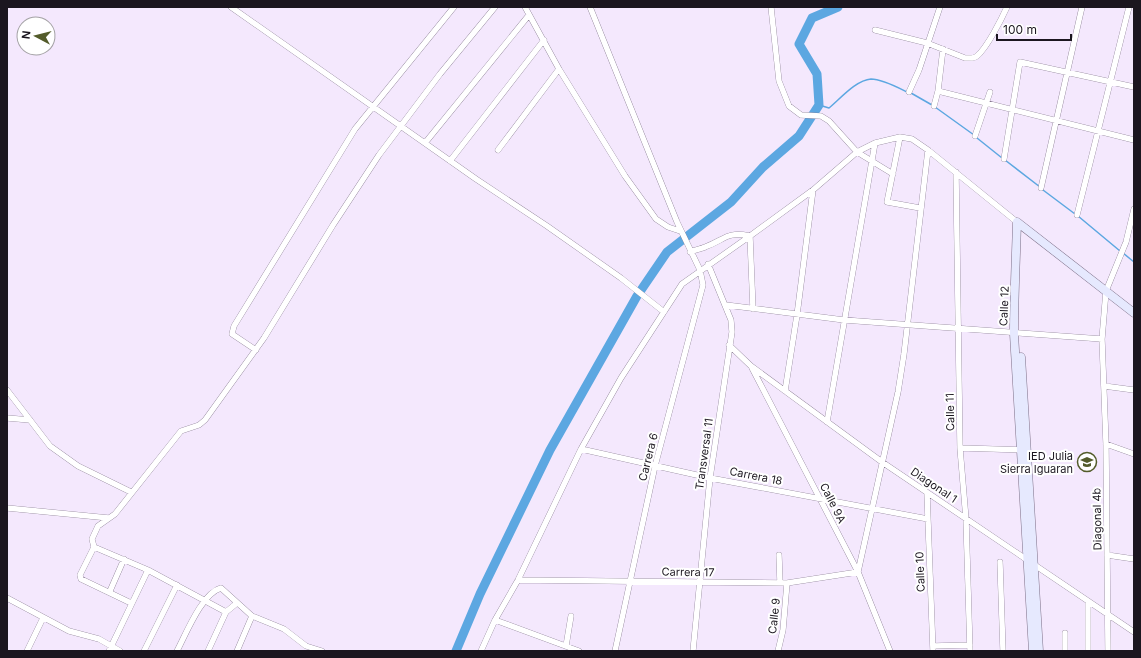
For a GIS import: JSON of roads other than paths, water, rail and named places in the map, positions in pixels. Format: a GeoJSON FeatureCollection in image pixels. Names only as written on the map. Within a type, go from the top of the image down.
{"type":"FeatureCollection","features":[{"type":"Feature","properties":{"kind":"street"},"geometry":{"type":"LineString","coordinates":[[231,7],[373,105],[450,161],[621,278],[664,312]]}},
{"type":"Feature","properties":{"kind":"street"},"geometry":{"type":"LineString","coordinates":[[256,350],[232,334],[234,326],[355,129],[454,7]]}},
{"type":"Feature","properties":{"kind":"street"},"geometry":{"type":"LineString","coordinates":[[131,603],[81,579],[80,575],[94,547],[92,539],[98,526],[116,514],[131,492],[181,431],[199,425],[205,420],[256,350],[333,226],[400,125],[495,7]]}},
{"type":"Feature","properties":{"kind":"street"},"geometry":{"type":"LineString","coordinates":[[524,7],[625,176],[656,219],[668,227],[680,231]]}},
{"type":"Feature","properties":{"kind":"street"},"geometry":{"type":"LineString","coordinates":[[590,7],[680,231],[700,270]]}},
{"type":"Feature","properties":{"kind":"street"},"geometry":{"type":"LineString","coordinates":[[771,7],[779,81],[789,106],[794,112],[801,115],[821,116],[829,121],[857,152],[893,174]]}},
{"type":"Feature","properties":{"kind":"street"},"geometry":{"type":"LineString","coordinates":[[909,92],[919,70],[940,7]]}},
{"type":"Feature","properties":{"kind":"street"},"geometry":{"type":"LineString","coordinates":[[874,30],[927,43],[965,58],[976,57],[1001,20],[1007,7]]}},
{"type":"Feature","properties":{"kind":"street"},"geometry":{"type":"LineString","coordinates":[[1041,188],[1082,7]]}},
{"type":"Feature","properties":{"kind":"street"},"geometry":{"type":"LineString","coordinates":[[1077,215],[1129,7]]}},
{"type":"Feature","properties":{"kind":"street"},"geometry":{"type":"LineString","coordinates":[[425,143],[529,15]]}},
{"type":"Feature","properties":{"kind":"street"},"geometry":{"type":"LineString","coordinates":[[450,161],[544,40]]}},
{"type":"Feature","properties":{"kind":"street"},"geometry":{"type":"LineString","coordinates":[[934,106],[938,92],[943,49]]}},
{"type":"Feature","properties":{"kind":"street"},"geometry":{"type":"LineString","coordinates":[[1004,159],[1020,62],[1134,86]]}},
{"type":"Feature","properties":{"kind":"street"},"geometry":{"type":"LineString","coordinates":[[498,150],[560,69]]}},
{"type":"Feature","properties":{"kind":"street"},"geometry":{"type":"LineString","coordinates":[[938,92],[1134,140]]}},
{"type":"Feature","properties":{"kind":"street"},"geometry":{"type":"LineString","coordinates":[[975,136],[990,92]]}},
{"type":"Feature","properties":{"kind":"street"},"geometry":{"type":"LineString","coordinates":[[900,137],[887,202],[920,208]]}},
{"type":"Feature","properties":{"kind":"street"},"geometry":{"type":"LineString","coordinates":[[481,651],[495,620],[518,580],[581,448],[621,378],[682,284],[813,190],[857,152],[875,143],[900,137],[912,140],[928,150],[1017,222],[1134,313]]}},
{"type":"Feature","properties":{"kind":"street"},"geometry":{"type":"LineString","coordinates":[[827,422],[875,143]]}},
{"type":"Feature","properties":{"kind":"street"},"geometry":{"type":"LineString","coordinates":[[858,572],[898,392],[928,150]]}},
{"type":"Feature","properties":{"kind":"street","name":"Calle 11"},"geometry":{"type":"LineString","coordinates":[[956,172],[960,448],[966,519],[970,648]]}},
{"type":"Feature","properties":{"kind":"street"},"geometry":{"type":"LineString","coordinates":[[785,391],[797,315],[813,190]]}},
{"type":"Feature","properties":{"kind":"street","name":"Diagonal 4b"},"geometry":{"type":"LineString","coordinates":[[1108,651],[1106,444],[1102,339],[1106,291],[1116,263],[1126,242],[1133,221],[1134,209]]}},
{"type":"Feature","properties":{"kind":"street","name":"Calle 12"},"geometry":{"type":"LineString","coordinates":[[1017,222],[1016,280],[1014,301],[1024,450],[1034,564],[1039,651]]}},
{"type":"Feature","properties":{"kind":"street"},"geometry":{"type":"LineString","coordinates":[[690,252],[706,247],[725,236],[733,234],[750,236]]}},
{"type":"Feature","properties":{"kind":"street"},"geometry":{"type":"LineString","coordinates":[[750,236],[753,309]]}},
{"type":"Feature","properties":{"kind":"street","name":"Transversal 11"},"geometry":{"type":"LineString","coordinates":[[693,651],[710,478],[732,326],[726,304],[708,264]]}},
{"type":"Feature","properties":{"kind":"street","name":"Carrera 6"},"geometry":{"type":"LineString","coordinates":[[615,651],[655,466],[703,285],[700,270]]}},
{"type":"Feature","properties":{"kind":"street"},"geometry":{"type":"LineString","coordinates":[[726,304],[797,315],[844,320],[1017,334],[1102,339]]}},
{"type":"Feature","properties":{"kind":"street","name":"Diagonal 1"},"geometry":{"type":"LineString","coordinates":[[729,346],[751,366],[882,462],[1088,601],[1107,612],[1134,632]]}},
{"type":"Feature","properties":{"kind":"street","name":"Calle 9A"},"geometry":{"type":"LineString","coordinates":[[751,366],[858,572],[890,651]]}},
{"type":"Feature","properties":{"kind":"street"},"geometry":{"type":"LineString","coordinates":[[1104,386],[1134,390]]}},
{"type":"Feature","properties":{"kind":"street"},"geometry":{"type":"LineString","coordinates":[[7,390],[50,446],[78,466],[131,492]]}},
{"type":"Feature","properties":{"kind":"street"},"geometry":{"type":"LineString","coordinates":[[7,418],[30,420]]}},
{"type":"Feature","properties":{"kind":"street"},"geometry":{"type":"LineString","coordinates":[[1106,444],[1134,454]]}},
{"type":"Feature","properties":{"kind":"street","name":"Carrera 18"},"geometry":{"type":"LineString","coordinates":[[581,448],[710,478],[928,519]]}},
{"type":"Feature","properties":{"kind":"street"},"geometry":{"type":"LineString","coordinates":[[960,448],[1024,450]]}},
{"type":"Feature","properties":{"kind":"street","name":"Calle 12"},"geometry":{"type":"LineString","coordinates":[[1024,450],[1026,558],[1033,651]]}},
{"type":"Feature","properties":{"kind":"street","name":"Calle 10"},"geometry":{"type":"LineString","coordinates":[[928,492],[933,648]]}},
{"type":"Feature","properties":{"kind":"street"},"geometry":{"type":"LineString","coordinates":[[7,508],[109,518]]}},
{"type":"Feature","properties":{"kind":"street"},"geometry":{"type":"LineString","coordinates":[[94,547],[148,570],[226,612]]}},
{"type":"Feature","properties":{"kind":"street","name":"Calle 9"},"geometry":{"type":"LineString","coordinates":[[778,651],[784,630],[784,583],[780,555]]}},
{"type":"Feature","properties":{"kind":"street"},"geometry":{"type":"LineString","coordinates":[[1107,555],[1134,559]]}},
{"type":"Feature","properties":{"kind":"street"},"geometry":{"type":"LineString","coordinates":[[110,592],[124,559]]}},
{"type":"Feature","properties":{"kind":"street"},"geometry":{"type":"LineString","coordinates":[[1000,562],[1003,651]]}},
{"type":"Feature","properties":{"kind":"street"},"geometry":{"type":"LineString","coordinates":[[110,648],[148,570]]}},
{"type":"Feature","properties":{"kind":"street","name":"Carrera 17"},"geometry":{"type":"LineString","coordinates":[[518,580],[784,583],[858,572]]}},
{"type":"Feature","properties":{"kind":"street"},"geometry":{"type":"LineString","coordinates":[[144,651],[177,585]]}},
{"type":"Feature","properties":{"kind":"street"},"geometry":{"type":"LineString","coordinates":[[177,651],[204,601],[216,589],[221,588],[252,616],[284,629],[306,646],[322,651]]}},
{"type":"Feature","properties":{"kind":"street"},"geometry":{"type":"LineString","coordinates":[[7,598],[69,631],[99,639],[110,648],[120,651]]}},
{"type":"Feature","properties":{"kind":"street"},"geometry":{"type":"LineString","coordinates":[[1088,601],[1088,651]]}},
{"type":"Feature","properties":{"kind":"street"},"geometry":{"type":"LineString","coordinates":[[208,651],[226,612],[237,603]]}},
{"type":"Feature","properties":{"kind":"street"},"geometry":{"type":"LineString","coordinates":[[237,651],[252,616]]}},
{"type":"Feature","properties":{"kind":"street"},"geometry":{"type":"LineString","coordinates":[[566,646],[571,616]]}},
{"type":"Feature","properties":{"kind":"street"},"geometry":{"type":"LineString","coordinates":[[27,651],[43,618]]}},
{"type":"Feature","properties":{"kind":"street"},"geometry":{"type":"LineString","coordinates":[[495,620],[579,651]]}},
{"type":"Feature","properties":{"kind":"street"},"geometry":{"type":"LineString","coordinates":[[1065,633],[1065,651]]}},
{"type":"Feature","properties":{"kind":"street"},"geometry":{"type":"LineString","coordinates":[[302,651],[306,646]]}},
{"type":"Feature","properties":{"kind":"street"},"geometry":{"type":"LineString","coordinates":[[933,648],[970,648]]}},
{"type":"Feature","properties":{"kind":"waterway"},"geometry":{"type":"LineString","coordinates":[[456,651],[480,594],[550,450],[637,296],[667,252],[731,202],[763,167],[799,136],[819,105],[817,74],[799,44],[812,18],[838,7]]}},
{"type":"Feature","properties":{"kind":"waterway"},"geometry":{"type":"LineString","coordinates":[[819,105],[829,108],[854,86],[865,80],[871,79],[885,82],[907,92]]}},
{"type":"Feature","properties":{"kind":"waterway"},"geometry":{"type":"LineString","coordinates":[[911,93],[932,105]]}},
{"type":"Feature","properties":{"kind":"waterway"},"geometry":{"type":"LineString","coordinates":[[935,107],[974,135]]}},
{"type":"Feature","properties":{"kind":"waterway"},"geometry":{"type":"LineString","coordinates":[[977,138],[1002,158]]}},
{"type":"Feature","properties":{"kind":"waterway"},"geometry":{"type":"LineString","coordinates":[[1005,160],[1040,187]]}},
{"type":"Feature","properties":{"kind":"waterway"},"geometry":{"type":"LineString","coordinates":[[1043,190],[1075,214]]}},
{"type":"Feature","properties":{"kind":"waterway"},"geometry":{"type":"LineString","coordinates":[[1078,216],[1120,251]]}},
{"type":"Feature","properties":{"kind":"waterway"},"geometry":{"type":"LineString","coordinates":[[1123,253],[1134,262]]}},
{"type":"Feature","properties":{"kind":"place","name":"IED Julia Sierra Iguaran"},"geometry":{"type":"Point","coordinates":[1087,462]}}]}
